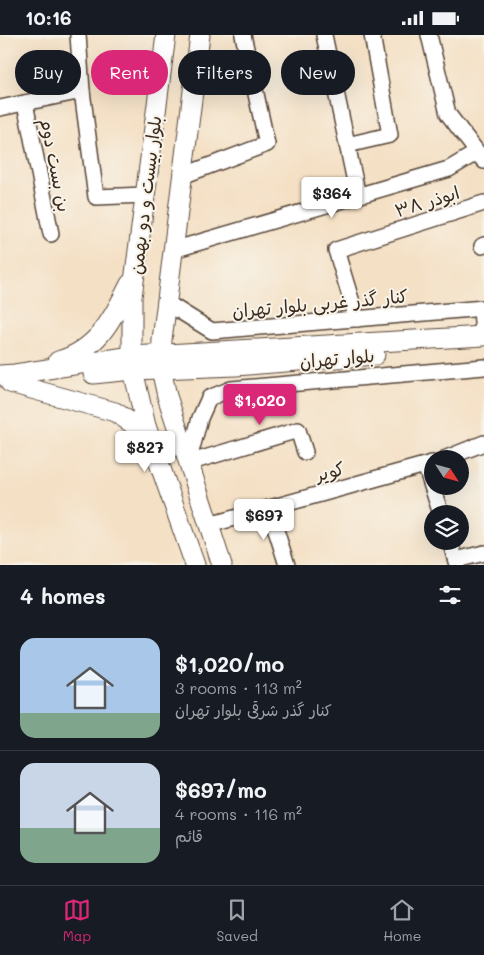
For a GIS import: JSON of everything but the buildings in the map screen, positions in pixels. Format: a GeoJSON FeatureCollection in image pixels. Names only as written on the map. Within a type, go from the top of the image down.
{"type":"FeatureCollection","features":[{"type":"Feature","properties":{"kind":"main road","name":"بلوار بیست و دو بهمن"},"geometry":{"type":"LineString","coordinates":[[164,473],[146,425],[132,363],[132,297],[166,35]]}},
{"type":"Feature","properties":{"kind":"main road","name":"بلوار بیست و دو بهمن"},"geometry":{"type":"LineString","coordinates":[[160,362],[200,35]]}},
{"type":"Feature","properties":{"kind":"main road"},"geometry":{"type":"LineString","coordinates":[[5,379],[65,359],[89,346],[102,335],[135,271]]}},
{"type":"Feature","properties":{"kind":"main road","name":"بلوار تهران"},"geometry":{"type":"LineString","coordinates":[[160,362],[484,339]]}},
{"type":"Feature","properties":{"kind":"main road","name":"بلوار تهران"},"geometry":{"type":"LineString","coordinates":[[160,362],[236,366],[320,359],[484,339]]}},
{"type":"Feature","properties":{"kind":"main road"},"geometry":{"type":"LineString","coordinates":[[5,379],[132,363],[160,362],[188,463],[222,565]]}},
{"type":"Feature","properties":{"kind":"main road"},"geometry":{"type":"LineString","coordinates":[[5,379],[115,412],[132,425],[164,473],[195,565]]}},
{"type":"Feature","properties":{"kind":"street"},"geometry":{"type":"LineString","coordinates":[[78,35],[82,91],[96,197],[145,195]]}},
{"type":"Feature","properties":{"kind":"street"},"geometry":{"type":"LineString","coordinates":[[182,177],[267,143],[243,35]]}},
{"type":"Feature","properties":{"kind":"street"},"geometry":{"type":"LineString","coordinates":[[324,35],[358,196]]}},
{"type":"Feature","properties":{"kind":"street"},"geometry":{"type":"LineString","coordinates":[[347,145],[390,135],[372,35]]}},
{"type":"Feature","properties":{"kind":"street"},"geometry":{"type":"LineString","coordinates":[[173,250],[448,169],[480,157],[448,114],[429,35]]}},
{"type":"Feature","properties":{"kind":"street"},"geometry":{"type":"LineString","coordinates":[[0,108],[82,91]]}},
{"type":"Feature","properties":{"kind":"street","name":"بن بست دوم"},"geometry":{"type":"LineString","coordinates":[[24,103],[51,234]]}},
{"type":"Feature","properties":{"kind":"street","name":"۳۸ ابوذر"},"geometry":{"type":"LineString","coordinates":[[356,319],[336,250],[484,203]]}},
{"type":"Feature","properties":{"kind":"street","name":"کنار گذر غربی بلوار تهران"},"geometry":{"type":"LineString","coordinates":[[166,303],[212,331],[482,309]]}},
{"type":"Feature","properties":{"kind":"street"},"geometry":{"type":"LineString","coordinates":[[482,309],[484,339]]}},
{"type":"Feature","properties":{"kind":"street"},"geometry":{"type":"LineString","coordinates":[[320,359],[322,381]]}},
{"type":"Feature","properties":{"kind":"street"},"geometry":{"type":"LineString","coordinates":[[188,463],[200,418],[209,398],[231,389],[484,367]]}},
{"type":"Feature","properties":{"kind":"street"},"geometry":{"type":"LineString","coordinates":[[188,463],[298,431],[306,452]]}},
{"type":"Feature","properties":{"kind":"street"},"geometry":{"type":"LineString","coordinates":[[466,450],[484,443]]}},
{"type":"Feature","properties":{"kind":"street","name":"کویر"},"geometry":{"type":"LineString","coordinates":[[209,525],[424,465]]}},
{"type":"Feature","properties":{"kind":"street"},"geometry":{"type":"LineString","coordinates":[[268,508],[287,565]]}},
{"type":"Feature","properties":{"kind":"street"},"geometry":{"type":"LineString","coordinates":[[452,550],[456,563],[484,553]]}}]}
